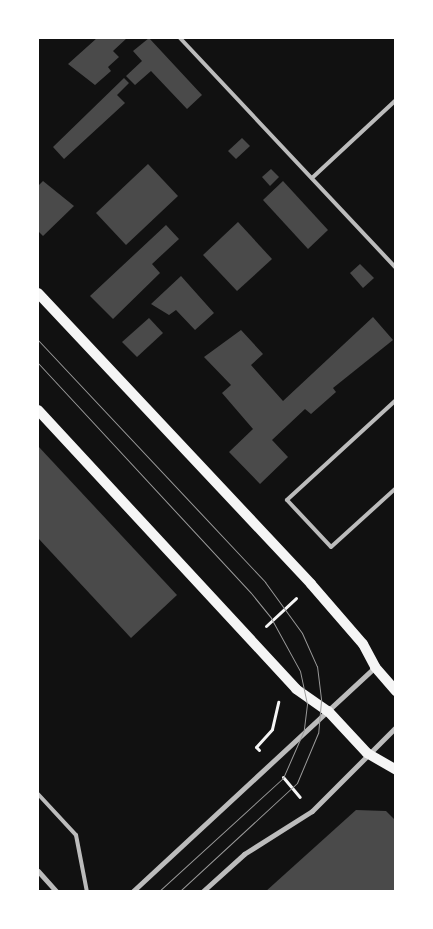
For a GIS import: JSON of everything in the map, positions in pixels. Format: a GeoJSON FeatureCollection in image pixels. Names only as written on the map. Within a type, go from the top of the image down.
{"type":"FeatureCollection","features":[{"type":"Feature","properties":{"kind":"main road"},"geometry":{"type":"LineString","coordinates":[[38,293],[311,584],[363,644],[375,667],[396,691]]}},
{"type":"Feature","properties":{"kind":"main road"},"geometry":{"type":"LineString","coordinates":[[38,410],[296,689],[328,711],[367,753],[396,770]]}},
{"type":"Feature","properties":{"kind":"street"},"geometry":{"type":"LineString","coordinates":[[132,892],[375,667]]}},
{"type":"Feature","properties":{"kind":"street"},"geometry":{"type":"LineString","coordinates":[[202,892],[244,854],[312,811],[367,753],[396,727]]}},
{"type":"Feature","properties":{"kind":"street"},"geometry":{"type":"LineString","coordinates":[[38,871],[57,892]]}},
{"type":"Feature","properties":{"kind":"lane"},"geometry":{"type":"LineString","coordinates":[[180,38],[396,268]]}},
{"type":"Feature","properties":{"kind":"lane"},"geometry":{"type":"LineString","coordinates":[[312,178],[396,100]]}},
{"type":"Feature","properties":{"kind":"lane"},"geometry":{"type":"LineString","coordinates":[[396,400],[287,500],[331,547],[396,488]]}},
{"type":"Feature","properties":{"kind":"lane"},"geometry":{"type":"LineString","coordinates":[[38,794],[76,836],[87,892]]}},
{"type":"Feature","properties":{"kind":"building"},"geometry":{"type":"Polygon","coordinates":[[[97,38],[127,38],[113,51],[119,57],[108,67],[111,71],[95,85],[68,64],[97,38]]]}},
{"type":"Feature","properties":{"kind":"building"},"geometry":{"type":"Polygon","coordinates":[[[149,38],[202,95],[187,109],[151,71],[135,85],[126,76],[142,61],[133,51],[149,38]]]}},
{"type":"Feature","properties":{"kind":"building"},"geometry":{"type":"Polygon","coordinates":[[[124,78],[129,83],[117,95],[125,103],[64,159],[53,147],[124,78]]]}},
{"type":"Feature","properties":{"kind":"building"},"geometry":{"type":"Polygon","coordinates":[[[242,138],[250,146],[236,159],[228,151],[242,138]]]}},
{"type":"Feature","properties":{"kind":"building"},"geometry":{"type":"Polygon","coordinates":[[[148,164],[178,196],[126,245],[96,213],[148,164]]]}},
{"type":"Feature","properties":{"kind":"building"},"geometry":{"type":"Polygon","coordinates":[[[271,169],[279,177],[270,186],[262,177],[271,169]]]}},
{"type":"Feature","properties":{"kind":"building"},"geometry":{"type":"Polygon","coordinates":[[[43,181],[74,206],[43,236],[38,231],[38,186],[43,181]]]}},
{"type":"Feature","properties":{"kind":"building"},"geometry":{"type":"Polygon","coordinates":[[[283,181],[328,230],[308,249],[263,200],[283,181]]]}},
{"type":"Feature","properties":{"kind":"building"},"geometry":{"type":"Polygon","coordinates":[[[238,222],[272,259],[237,291],[203,255],[238,222]]]}},
{"type":"Feature","properties":{"kind":"building"},"geometry":{"type":"Polygon","coordinates":[[[166,225],[179,239],[152,264],[160,273],[113,319],[90,296],[166,225]]]}},
{"type":"Feature","properties":{"kind":"building"},"geometry":{"type":"Polygon","coordinates":[[[360,264],[374,278],[363,288],[350,273],[360,264]]]}},
{"type":"Feature","properties":{"kind":"building"},"geometry":{"type":"Polygon","coordinates":[[[181,276],[214,313],[195,330],[176,310],[169,315],[151,304],[181,276]]]}},
{"type":"Feature","properties":{"kind":"building"},"geometry":{"type":"Polygon","coordinates":[[[373,317],[393,340],[333,388],[336,392],[311,414],[305,409],[272,440],[288,457],[260,484],[229,452],[253,429],[222,393],[231,385],[204,357],[241,330],[263,354],[251,365],[283,401],[373,317]]]}},
{"type":"Feature","properties":{"kind":"building"},"geometry":{"type":"Polygon","coordinates":[[[149,318],[163,333],[137,357],[122,342],[149,318]]]}},
{"type":"Feature","properties":{"kind":"building"},"geometry":{"type":"Polygon","coordinates":[[[38,446],[177,595],[131,638],[38,538],[38,446]]]}},
{"type":"Feature","properties":{"kind":"building"},"geometry":{"type":"Polygon","coordinates":[[[356,810],[386,811],[396,821],[396,892],[265,892],[356,810]]]}},
{"type":"Feature","properties":{"kind":"tram line"},"geometry":{"type":"LineString","coordinates":[[38,340],[265,582],[302,633],[317,666],[321,701],[318,733],[297,783],[179,892]]}},
{"type":"Feature","properties":{"kind":"tram line"},"geometry":{"type":"LineString","coordinates":[[38,363],[251,593],[271,618],[300,671],[307,704],[304,730],[283,778],[158,892]]}}]}
